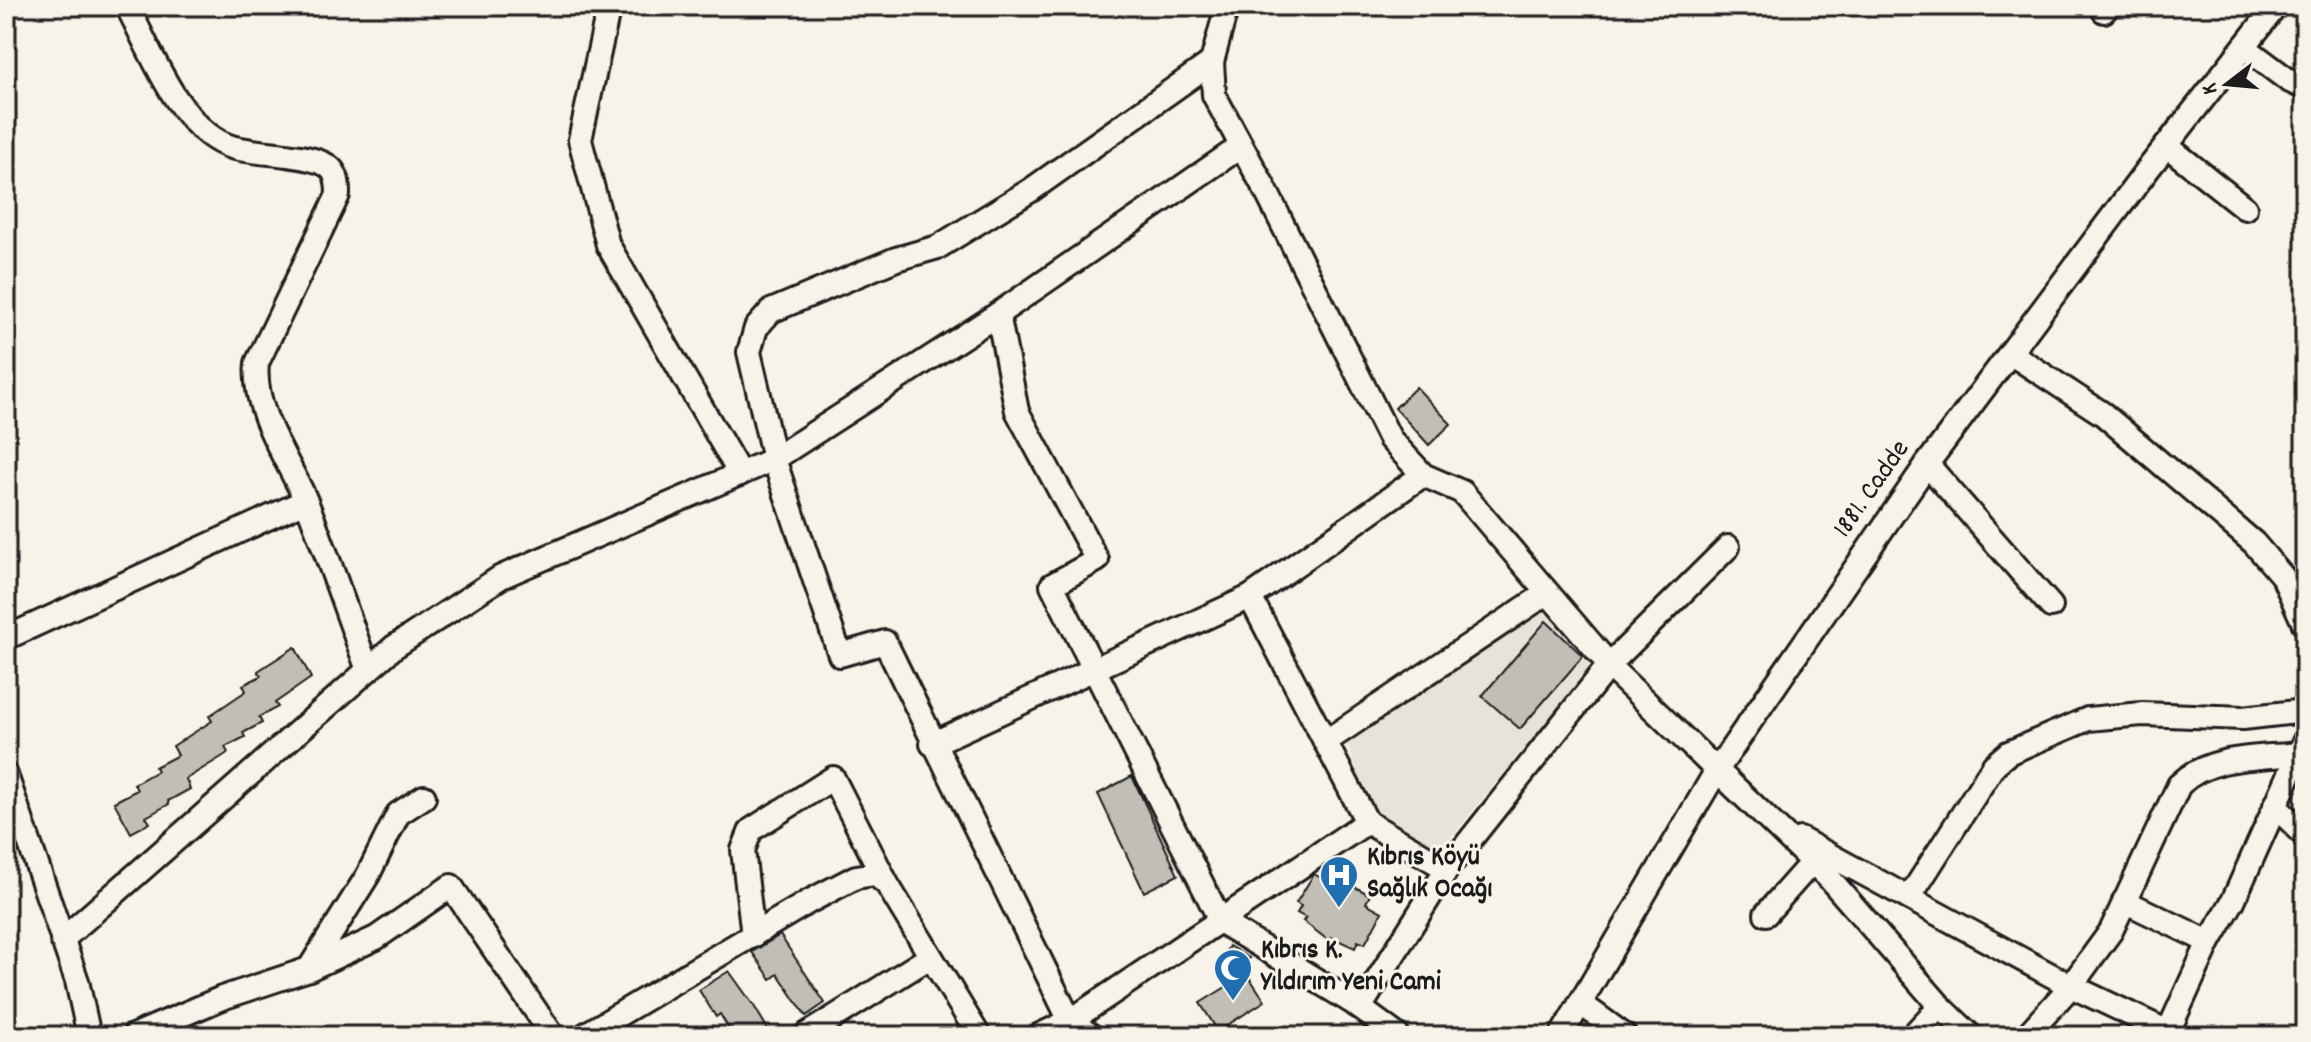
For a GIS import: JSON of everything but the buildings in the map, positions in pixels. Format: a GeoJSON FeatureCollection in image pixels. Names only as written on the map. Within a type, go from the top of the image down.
{"type":"FeatureCollection","features":[{"type":"Feature","properties":{"kind":"street"},"geometry":{"type":"LineString","coordinates":[[127,6],[196,127],[226,145],[249,153],[313,160],[333,171],[338,182],[338,195],[257,363],[261,406],[305,501],[368,670]]}},
{"type":"Feature","properties":{"kind":"street"},"geometry":{"type":"LineString","coordinates":[[609,6],[580,140],[608,245],[740,474]]}},
{"type":"Feature","properties":{"kind":"street"},"geometry":{"type":"LineString","coordinates":[[1227,6],[1212,62],[1214,95],[1266,191],[1390,439],[1423,475],[1462,492],[1609,665],[1812,862],[1940,1006],[1971,1036]]}},
{"type":"Feature","properties":{"kind":"street","name":"1881. Cadde"},"geometry":{"type":"LineString","coordinates":[[1561,1036],[1717,770],[1927,464],[2276,6]]}},
{"type":"Feature","properties":{"kind":"street"},"geometry":{"type":"LineString","coordinates":[[2244,47],[2288,80],[2305,88]]}},
{"type":"Feature","properties":{"kind":"street"},"geometry":{"type":"LineString","coordinates":[[1092,1036],[1070,1021],[932,744],[885,642],[840,655],[774,459],[749,352],[756,328],[771,311],[896,259],[938,247],[1031,190],[1212,62]]}},
{"type":"Feature","properties":{"kind":"street"},"geometry":{"type":"LineString","coordinates":[[2167,146],[2245,208]]}},
{"type":"Feature","properties":{"kind":"street"},"geometry":{"type":"LineString","coordinates":[[62,940],[394,647],[501,577],[774,459],[998,314],[1240,147]]}},
{"type":"Feature","properties":{"kind":"street"},"geometry":{"type":"LineString","coordinates":[[998,314],[1017,411],[1097,560],[1052,585],[1221,922],[1360,1008],[1398,1036]]}},
{"type":"Feature","properties":{"kind":"street"},"geometry":{"type":"LineString","coordinates":[[2010,353],[2103,414],[2142,445],[2254,543],[2305,597]]}},
{"type":"Feature","properties":{"kind":"street"},"geometry":{"type":"LineString","coordinates":[[1927,464],[2051,606]]}},
{"type":"Feature","properties":{"kind":"street"},"geometry":{"type":"LineString","coordinates":[[932,744],[1250,597],[1423,475]]}},
{"type":"Feature","properties":{"kind":"street"},"geometry":{"type":"LineString","coordinates":[[6,638],[305,501]]}},
{"type":"Feature","properties":{"kind":"street"},"geometry":{"type":"LineString","coordinates":[[1360,1008],[1447,869],[1609,665],[1728,547]]}},
{"type":"Feature","properties":{"kind":"street"},"geometry":{"type":"LineString","coordinates":[[2283,577],[2305,626]]}},
{"type":"Feature","properties":{"kind":"street"},"geometry":{"type":"LineString","coordinates":[[1325,742],[1547,593]]}},
{"type":"Feature","properties":{"kind":"street"},"geometry":{"type":"LineString","coordinates":[[1250,597],[1367,822],[1447,869]]}},
{"type":"Feature","properties":{"kind":"street"},"geometry":{"type":"LineString","coordinates":[[1909,898],[1994,765],[2008,753],[2088,719],[2142,714],[2243,718],[2305,711]]}},
{"type":"Feature","properties":{"kind":"street"},"geometry":{"type":"LineString","coordinates":[[1774,825],[2071,986],[2168,1032],[2209,942],[2233,901],[2303,744]]}},
{"type":"Feature","properties":{"kind":"street"},"geometry":{"type":"LineString","coordinates":[[2026,1036],[2071,986],[2111,931],[2179,785],[2193,771],[2303,744]]}},
{"type":"Feature","properties":{"kind":"street"},"geometry":{"type":"LineString","coordinates":[[6,775],[77,981],[89,1036]]}},
{"type":"Feature","properties":{"kind":"street"},"geometry":{"type":"LineString","coordinates":[[753,936],[743,850],[751,830],[833,778],[968,1032]]}},
{"type":"Feature","properties":{"kind":"street"},"geometry":{"type":"LineString","coordinates":[[309,969],[368,875],[398,814],[424,797]]}},
{"type":"Feature","properties":{"kind":"street"},"geometry":{"type":"LineString","coordinates":[[2275,806],[2305,835]]}},
{"type":"Feature","properties":{"kind":"street"},"geometry":{"type":"LineString","coordinates":[[1038,1036],[1070,1021],[1367,822]]}},
{"type":"Feature","properties":{"kind":"street"},"geometry":{"type":"LineString","coordinates":[[1766,914],[1812,862]]}},
{"type":"Feature","properties":{"kind":"street"},"geometry":{"type":"LineString","coordinates":[[583,1036],[856,877],[875,874],[887,884]]}},
{"type":"Feature","properties":{"kind":"street"},"geometry":{"type":"LineString","coordinates":[[133,1036],[222,998],[309,969],[376,938],[451,886],[553,1036]]}},
{"type":"Feature","properties":{"kind":"street"},"geometry":{"type":"LineString","coordinates":[[2124,901],[2209,942]]}},
{"type":"Feature","properties":{"kind":"street"},"geometry":{"type":"LineString","coordinates":[[804,1036],[930,957]]}},
{"type":"Feature","properties":{"kind":"street"},"geometry":{"type":"LineString","coordinates":[[1580,1003],[1625,1036]]}},
{"type":"Feature","properties":{"kind":"street"},"geometry":{"type":"LineString","coordinates":[[1912,1036],[1940,1006]]}},
{"type":"Feature","properties":{"kind":"shaded area"},"geometry":{"type":"Polygon","coordinates":[[[1546,608],[1595,661],[1440,851],[1368,805],[1347,743],[1546,608]]]}},
{"type":"Feature","properties":{"kind":"place","name":"Kıbrıs Köyü Sağlık Ocağı"},"geometry":{"type":"Point","coordinates":[1339,909]}},
{"type":"Feature","properties":{"kind":"place","name":"Kıbrıs K. Yıldırım Yeni Cami"},"geometry":{"type":"Point","coordinates":[1233,1002]}}]}
